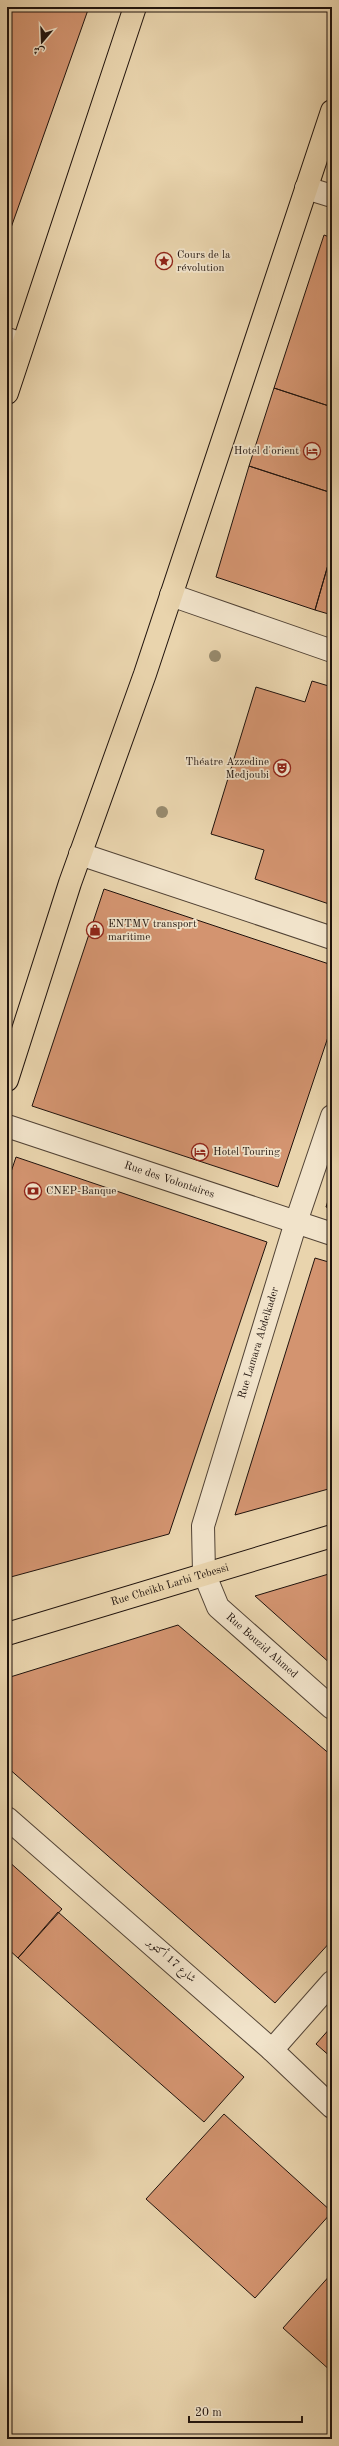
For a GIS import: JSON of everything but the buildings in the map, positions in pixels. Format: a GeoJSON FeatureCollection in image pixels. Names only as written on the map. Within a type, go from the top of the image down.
{"type":"FeatureCollection","features":[{"type":"Feature","properties":{"kind":"main road"},"geometry":{"type":"LineString","coordinates":[[7,393],[15,342],[135,7]]}},
{"type":"Feature","properties":{"kind":"main road"},"geometry":{"type":"LineString","coordinates":[[7,1080],[80,854],[171,596],[332,110]]}},
{"type":"Feature","properties":{"kind":"main road","name":"Rue Cheikh Larbi Tebessi"},"geometry":{"type":"LineString","coordinates":[[7,1634],[204,1573],[332,1536]]}},
{"type":"Feature","properties":{"kind":"street"},"geometry":{"type":"LineString","coordinates":[[306,188],[332,196]]}},
{"type":"Feature","properties":{"kind":"street"},"geometry":{"type":"LineString","coordinates":[[171,596],[332,651]]}},
{"type":"Feature","properties":{"kind":"street"},"geometry":{"type":"LineString","coordinates":[[80,854],[332,938]]}},
{"type":"Feature","properties":{"kind":"street","name":"Rue Lamara Abdelkader"},"geometry":{"type":"LineString","coordinates":[[204,1573],[202,1526],[296,1222],[332,1116]]}},
{"type":"Feature","properties":{"kind":"street","name":"Rue des Volontaires"},"geometry":{"type":"LineString","coordinates":[[7,1126],[332,1234]]}},
{"type":"Feature","properties":{"kind":"street","name":"Rue Bouzid Ahmed"},"geometry":{"type":"LineString","coordinates":[[204,1573],[218,1607],[332,1708]]}},
{"type":"Feature","properties":{"kind":"street","name":"شارع 17 أكتوبر"},"geometry":{"type":"LineString","coordinates":[[7,1818],[272,2050],[332,2108]]}},
{"type":"Feature","properties":{"kind":"street"},"geometry":{"type":"LineString","coordinates":[[272,2050],[332,1982]]}},
{"type":"Feature","properties":{"kind":"place","name":"Cours de la révolution"},"geometry":{"type":"Point","coordinates":[164,261]}},
{"type":"Feature","properties":{"kind":"place","name":"Hotel d'orient"},"geometry":{"type":"Point","coordinates":[312,451]}},
{"type":"Feature","properties":{"kind":"place","name":"Théatre Azzedine Medjoubi"},"geometry":{"type":"Point","coordinates":[282,768]}},
{"type":"Feature","properties":{"kind":"place","name":"ENTMV transport maritime"},"geometry":{"type":"Point","coordinates":[95,930]}},
{"type":"Feature","properties":{"kind":"place","name":"Hotel Touring"},"geometry":{"type":"Point","coordinates":[200,1152]}},
{"type":"Feature","properties":{"kind":"place","name":"CNEP-Banque"},"geometry":{"type":"Point","coordinates":[33,1191]}}]}
